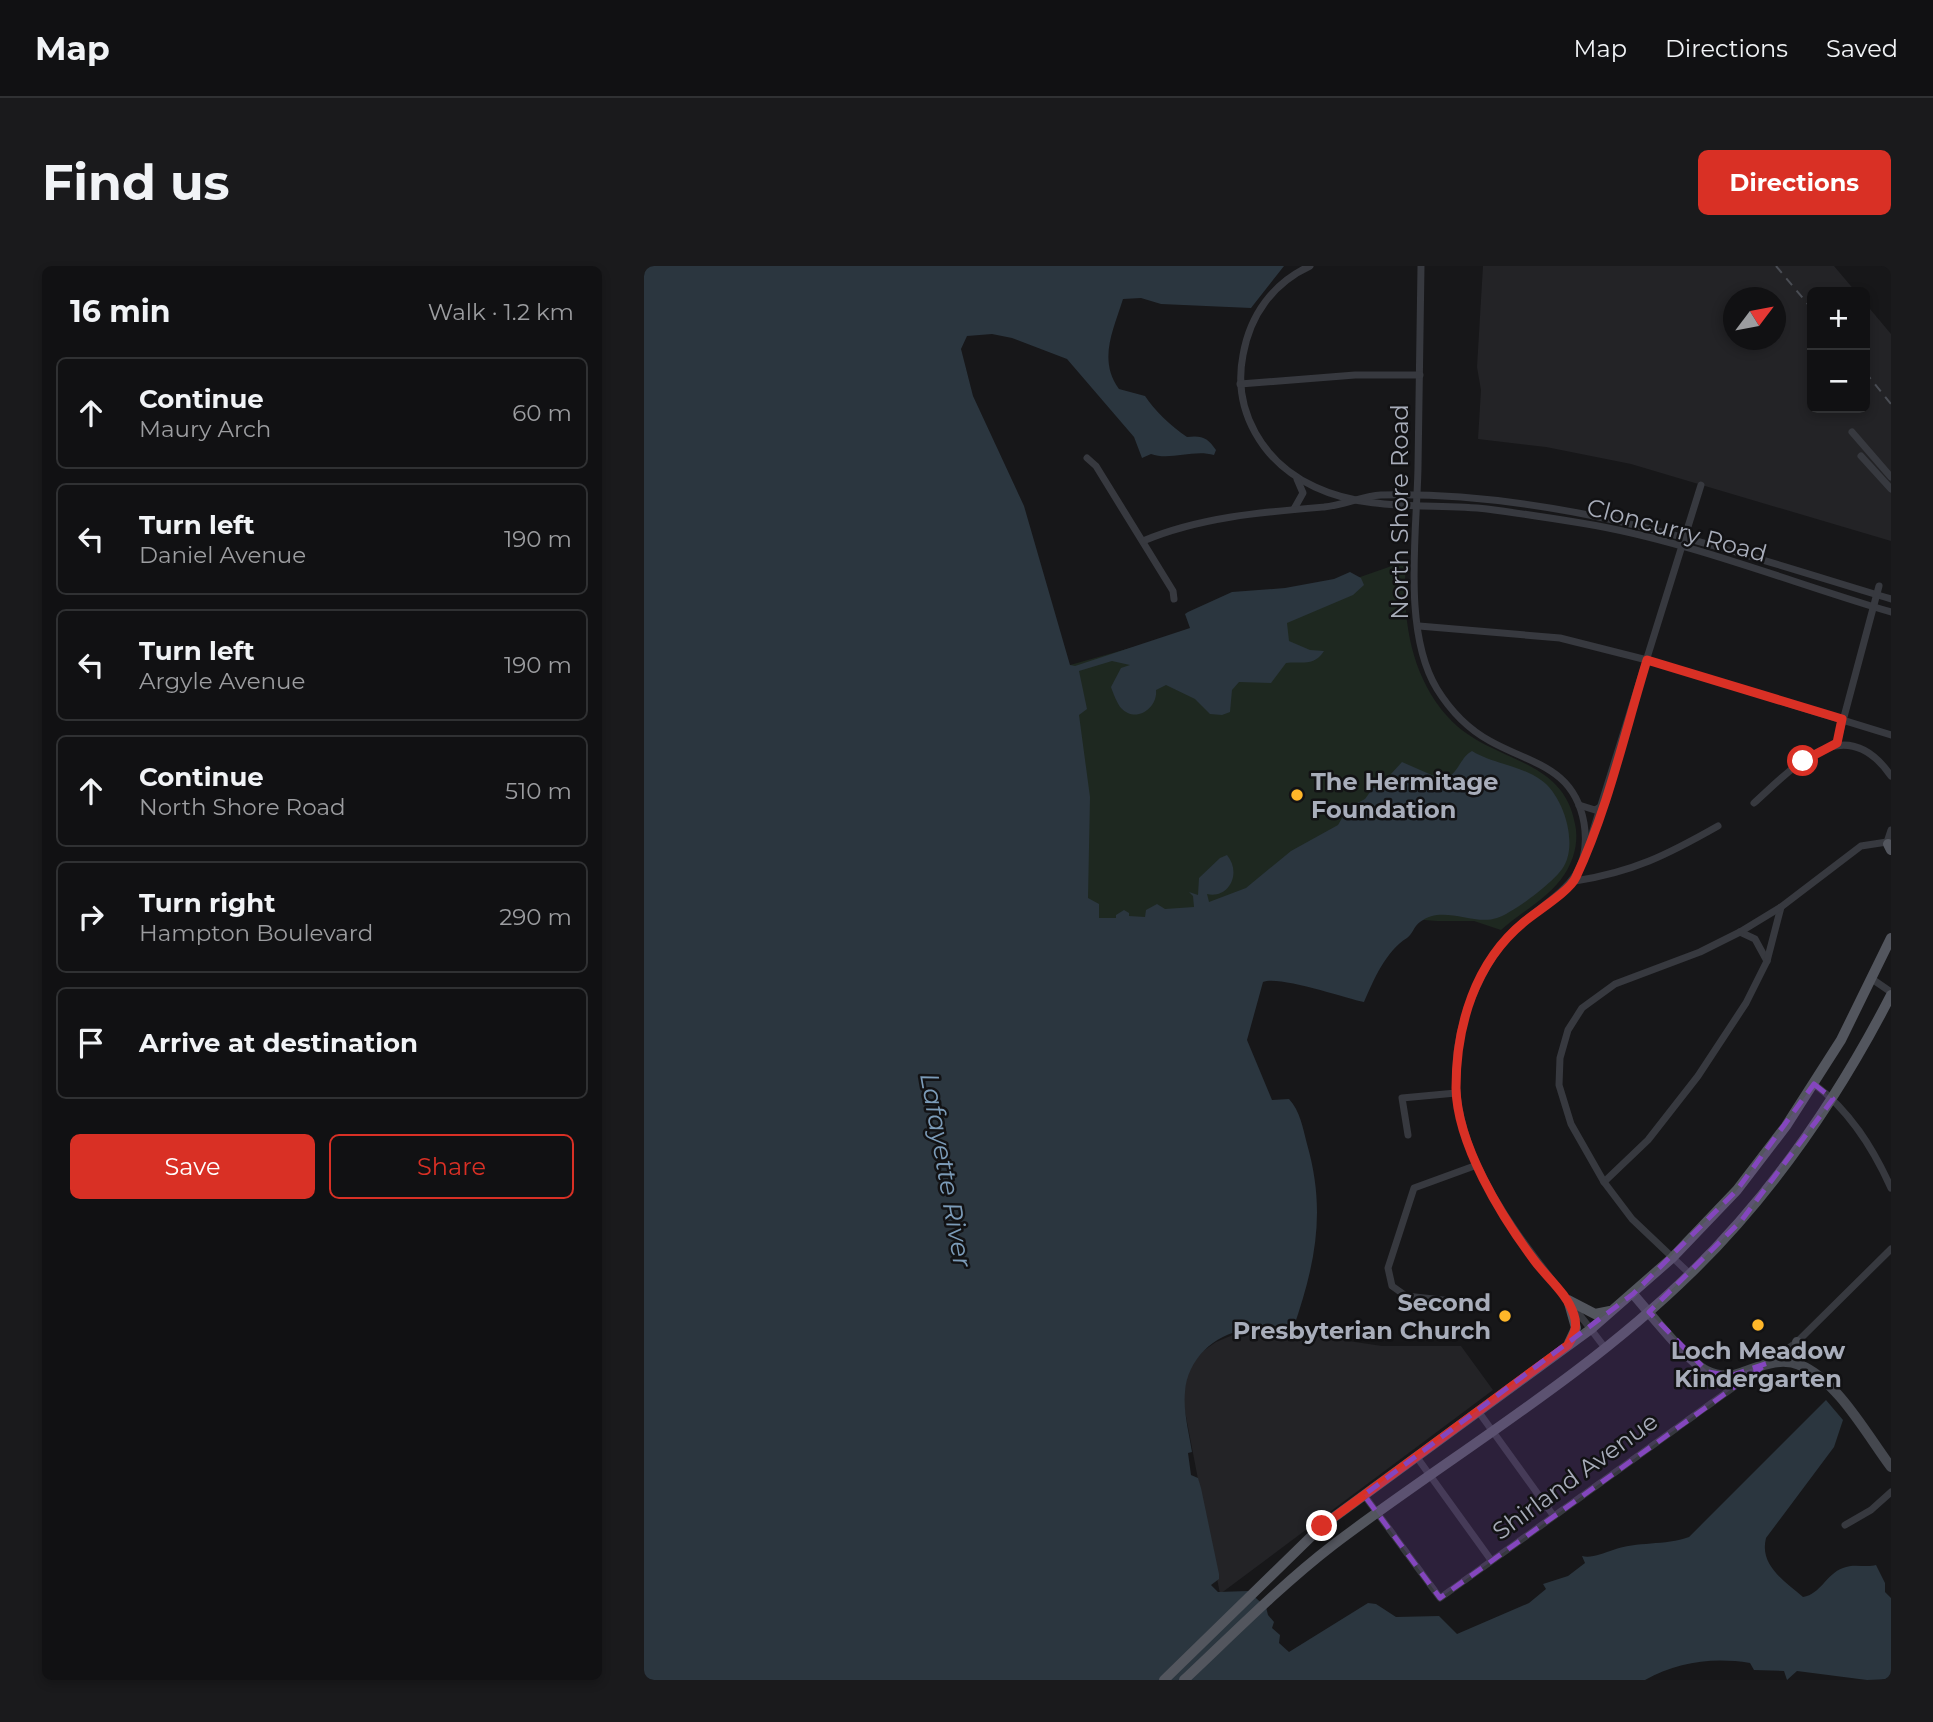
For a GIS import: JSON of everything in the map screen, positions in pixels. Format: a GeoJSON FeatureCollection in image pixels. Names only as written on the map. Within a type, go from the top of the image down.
{"type":"FeatureCollection","features":[{"type":"Feature","properties":{"kind":"main road"},"geometry":{"type":"LineString","coordinates":[[1164,1680],[1265,1583],[1293,1552],[1364,1495],[1591,1329],[1672,1258],[1762,1158],[1814,1084],[1872,979],[1891,938]]}},
{"type":"Feature","properties":{"kind":"main road"},"geometry":{"type":"LineString","coordinates":[[1184,1680],[1275,1593],[1377,1514],[1605,1348],[1690,1274],[1765,1192],[1833,1099],[1891,994]]}},
{"type":"Feature","properties":{"kind":"main road"},"geometry":{"type":"LineString","coordinates":[[1568,1300],[1595,1314],[1616,1309]]}},
{"type":"Feature","properties":{"kind":"main road"},"geometry":{"type":"LineString","coordinates":[[1568,1300],[1576,1328],[1568,1345]]}},
{"type":"Feature","properties":{"kind":"street"},"geometry":{"type":"LineString","coordinates":[[1310,266],[1285,281],[1258,310],[1245,345],[1240,384],[1244,407],[1255,433],[1274,459],[1296,477],[1335,495],[1365,500]]}},
{"type":"Feature","properties":{"kind":"street","name":"North Shore Road"},"geometry":{"type":"LineString","coordinates":[[1421,266],[1415,596],[1430,675],[1453,711],[1492,742],[1544,764],[1555,772],[1579,805],[1585,835],[1584,857],[1575,881]]}},
{"type":"Feature","properties":{"kind":"street"},"geometry":{"type":"LineString","coordinates":[[1240,384],[1355,375],[1420,375]]}},
{"type":"Feature","properties":{"kind":"street"},"geometry":{"type":"LineString","coordinates":[[1852,432],[1891,477]]}},
{"type":"Feature","properties":{"kind":"street"},"geometry":{"type":"LineString","coordinates":[[1861,456],[1891,489]]}},
{"type":"Feature","properties":{"kind":"street"},"geometry":{"type":"LineString","coordinates":[[1087,458],[1143,541],[1173,591],[1174,599]]}},
{"type":"Feature","properties":{"kind":"street"},"geometry":{"type":"LineString","coordinates":[[1294,509],[1303,493],[1296,477]]}},
{"type":"Feature","properties":{"kind":"street"},"geometry":{"type":"LineString","coordinates":[[1584,857],[1701,485]]}},
{"type":"Feature","properties":{"kind":"street","name":"Cloncurry Road"},"geometry":{"type":"LineString","coordinates":[[1143,541],[1198,523],[1365,500],[1377,495],[1498,501],[1586,512],[1685,537],[1891,599]]}},
{"type":"Feature","properties":{"kind":"street","name":"Cloncurry Road"},"geometry":{"type":"LineString","coordinates":[[1365,500],[1377,505],[1487,509],[1580,523],[1682,547],[1891,612]]}},
{"type":"Feature","properties":{"kind":"street"},"geometry":{"type":"LineString","coordinates":[[1837,743],[1879,586]]}},
{"type":"Feature","properties":{"kind":"street"},"geometry":{"type":"LineString","coordinates":[[1419,626],[1560,638],[1647,660],[1891,735]]}},
{"type":"Feature","properties":{"kind":"street"},"geometry":{"type":"LineString","coordinates":[[1754,803],[1803,761],[1837,743],[1860,748],[1875,757],[1891,776]]}},
{"type":"Feature","properties":{"kind":"street"},"geometry":{"type":"LineString","coordinates":[[1579,805],[1586,810],[1602,806]]}},
{"type":"Feature","properties":{"kind":"street"},"geometry":{"type":"LineString","coordinates":[[1605,1348],[1514,1232],[1477,1165],[1462,1124],[1456,1093],[1461,1029],[1478,981],[1514,931],[1575,881],[1617,875],[1665,856],[1718,826]]}},
{"type":"Feature","properties":{"kind":"street"},"geometry":{"type":"LineString","coordinates":[[1690,1274],[1632,1219],[1604,1182],[1571,1124],[1559,1085],[1560,1058],[1568,1030],[1582,1009],[1615,984],[1700,952],[1740,932],[1781,907],[1861,846],[1889,845],[1891,831]]}},
{"type":"Feature","properties":{"kind":"street"},"geometry":{"type":"LineString","coordinates":[[1604,1182],[1648,1140],[1699,1076],[1746,1003],[1767,961],[1781,907]]}},
{"type":"Feature","properties":{"kind":"street"},"geometry":{"type":"LineString","coordinates":[[1740,932],[1755,939],[1767,961]]}},
{"type":"Feature","properties":{"kind":"street"},"geometry":{"type":"LineString","coordinates":[[1872,979],[1891,994]]}},
{"type":"Feature","properties":{"kind":"street"},"geometry":{"type":"LineString","coordinates":[[1814,1084],[1833,1099],[1865,1138],[1891,1188]]}},
{"type":"Feature","properties":{"kind":"street"},"geometry":{"type":"LineString","coordinates":[[1408,1135],[1402,1098],[1456,1093]]}},
{"type":"Feature","properties":{"kind":"street"},"geometry":{"type":"LineString","coordinates":[[1452,1301],[1406,1296],[1392,1286],[1388,1268],[1414,1188],[1477,1165]]}},
{"type":"Feature","properties":{"kind":"street","name":"Shirland Avenue"},"geometry":{"type":"LineString","coordinates":[[1377,1514],[1440,1598],[1797,1342],[1891,1249]]}},
{"type":"Feature","properties":{"kind":"street"},"geometry":{"type":"LineString","coordinates":[[1633,1294],[1708,1372],[1730,1376],[1768,1363],[1800,1365],[1824,1380],[1891,1467]]}},
{"type":"Feature","properties":{"kind":"street"},"geometry":{"type":"LineString","coordinates":[[1797,1342],[1800,1365]]}},
{"type":"Feature","properties":{"kind":"street"},"geometry":{"type":"LineString","coordinates":[[1478,1411],[1553,1515]]}},
{"type":"Feature","properties":{"kind":"street"},"geometry":{"type":"LineString","coordinates":[[1416,1457],[1491,1560]]}},
{"type":"Feature","properties":{"kind":"street"},"geometry":{"type":"LineString","coordinates":[[1845,1525],[1871,1510],[1891,1492]]}},
{"type":"Feature","properties":{"kind":"street"},"geometry":{"type":"LineString","coordinates":[[1364,1495],[1377,1514]]}},
{"type":"Feature","properties":{"kind":"highlighted area"},"geometry":{"type":"Polygon","coordinates":[[[1814,1084],[1833,1099],[1741,1221],[1649,1312],[1708,1372],[1730,1376],[1768,1363],[1440,1598],[1364,1495],[1633,1294],[1737,1190],[1814,1084]]]}},
{"type":"Feature","properties":{"kind":"shaded area"},"geometry":{"type":"Polygon","coordinates":[[[1483,266],[1834,266],[1852,287],[1807,287],[1807,413],[1870,413],[1870,309],[1891,334],[1891,541],[1631,464],[1546,447],[1478,439],[1481,390],[1477,367],[1483,266]]]}},
{"type":"Feature","properties":{"kind":"shaded area","name":"The Hermitage Foundation"},"geometry":{"type":"Polygon","coordinates":[[[1406,561],[1405,602],[1411,643],[1416,662],[1434,699],[1464,732],[1540,772],[1556,785],[1568,802],[1576,830],[1575,850],[1568,869],[1551,891],[1501,930],[1474,921],[1437,921],[1223,904],[945,1009],[1056,669],[1155,641],[1211,655],[1323,590],[1406,561]]]}},
{"type":"Feature","properties":{"kind":"shaded area"},"geometry":{"type":"Polygon","coordinates":[[[1269,1329],[1382,1346],[1461,1346],[1493,1390],[1220,1594],[1179,1380],[1203,1351],[1216,1342],[1240,1332],[1269,1329]]]}},
{"type":"Feature","properties":{"kind":"water","name":"Lafayette River"},"geometry":{"type":"Polygon","coordinates":[[[644,266],[1284,266],[1251,308],[1161,304],[1141,298],[1123,299],[1108,356],[1109,367],[1119,389],[1145,396],[1163,418],[1187,437],[1197,436],[1207,440],[1216,450],[1214,455],[1151,454],[1142,458],[1134,437],[1067,359],[1012,338],[992,334],[967,336],[961,349],[973,396],[1024,506],[1070,665],[1075,666],[1190,628],[1185,614],[1232,592],[1285,588],[1334,579],[1350,572],[1361,578],[1364,585],[1353,595],[1287,623],[1289,641],[1310,650],[1324,651],[1312,661],[1286,663],[1271,683],[1239,682],[1232,690],[1230,712],[1222,715],[1210,714],[1195,699],[1166,685],[1156,690],[1153,703],[1145,712],[1127,713],[1121,708],[1111,687],[1121,668],[1130,665],[1112,661],[1079,671],[1087,709],[1079,715],[1090,797],[1088,898],[1099,904],[1099,918],[1116,918],[1116,915],[1124,910],[1129,916],[1145,917],[1146,910],[1157,904],[1165,909],[1194,907],[1193,896],[1189,892],[1198,895],[1199,878],[1220,858],[1227,855],[1233,869],[1231,883],[1222,893],[1207,894],[1209,902],[1246,888],[1291,851],[1338,825],[1348,808],[1365,799],[1373,788],[1379,787],[1402,762],[1443,780],[1453,774],[1472,751],[1524,771],[1541,780],[1556,796],[1569,832],[1568,856],[1564,866],[1544,888],[1497,918],[1488,920],[1438,915],[1420,922],[1387,958],[1364,1002],[1297,984],[1263,982],[1247,1040],[1272,1100],[1289,1099],[1301,1120],[1316,1191],[1316,1236],[1308,1282],[1293,1329],[1245,1330],[1223,1337],[1204,1350],[1187,1380],[1185,1407],[1192,1452],[1188,1453],[1191,1475],[1198,1478],[1201,1488],[1219,1574],[1219,1579],[1211,1585],[1218,1592],[1248,1591],[1266,1607],[1274,1622],[1272,1628],[1280,1635],[1279,1643],[1289,1652],[1368,1603],[1376,1604],[1396,1617],[1439,1616],[1457,1634],[1529,1603],[1546,1589],[1543,1584],[1568,1576],[1585,1563],[1582,1556],[1689,1537],[1826,1400],[1843,1420],[1834,1447],[1766,1538],[1766,1557],[1775,1572],[1803,1597],[1814,1592],[1843,1568],[1876,1565],[1885,1583],[1885,1592],[1891,1598],[1891,1679],[1867,1680],[1797,1671],[1787,1680],[1784,1671],[1754,1670],[1750,1663],[1709,1661],[1683,1665],[1645,1680],[644,1680],[644,266]]]}},
{"type":"Feature","properties":{"kind":"railway"},"geometry":{"type":"LineString","coordinates":[[1776,266],[1807,303]]}},
{"type":"Feature","properties":{"kind":"railway"},"geometry":{"type":"LineString","coordinates":[[1870,378],[1891,404]]}},
{"type":"Feature","properties":{"kind":"place","name":"The Hermitage Foundation"},"geometry":{"type":"Point","coordinates":[1297,795]}},
{"type":"Feature","properties":{"kind":"place","name":"Second Presbyterian Church"},"geometry":{"type":"Point","coordinates":[1505,1316]}},
{"type":"Feature","properties":{"kind":"place","name":"Loch Meadow Kindergarten"},"geometry":{"type":"Point","coordinates":[1758,1325]}},
{"type":"Feature","properties":{"kind":"route"},"geometry":{"type":"LineString","coordinates":[[1322,1526],[1568,1345],[1575,1333],[1576,1320],[1568,1300],[1535,1262],[1514,1232],[1477,1165],[1462,1124],[1456,1093],[1456,1070],[1465,1014],[1489,962],[1521,924],[1575,881],[1596,825],[1647,660],[1842,719],[1837,743],[1803,761]]}}]}
